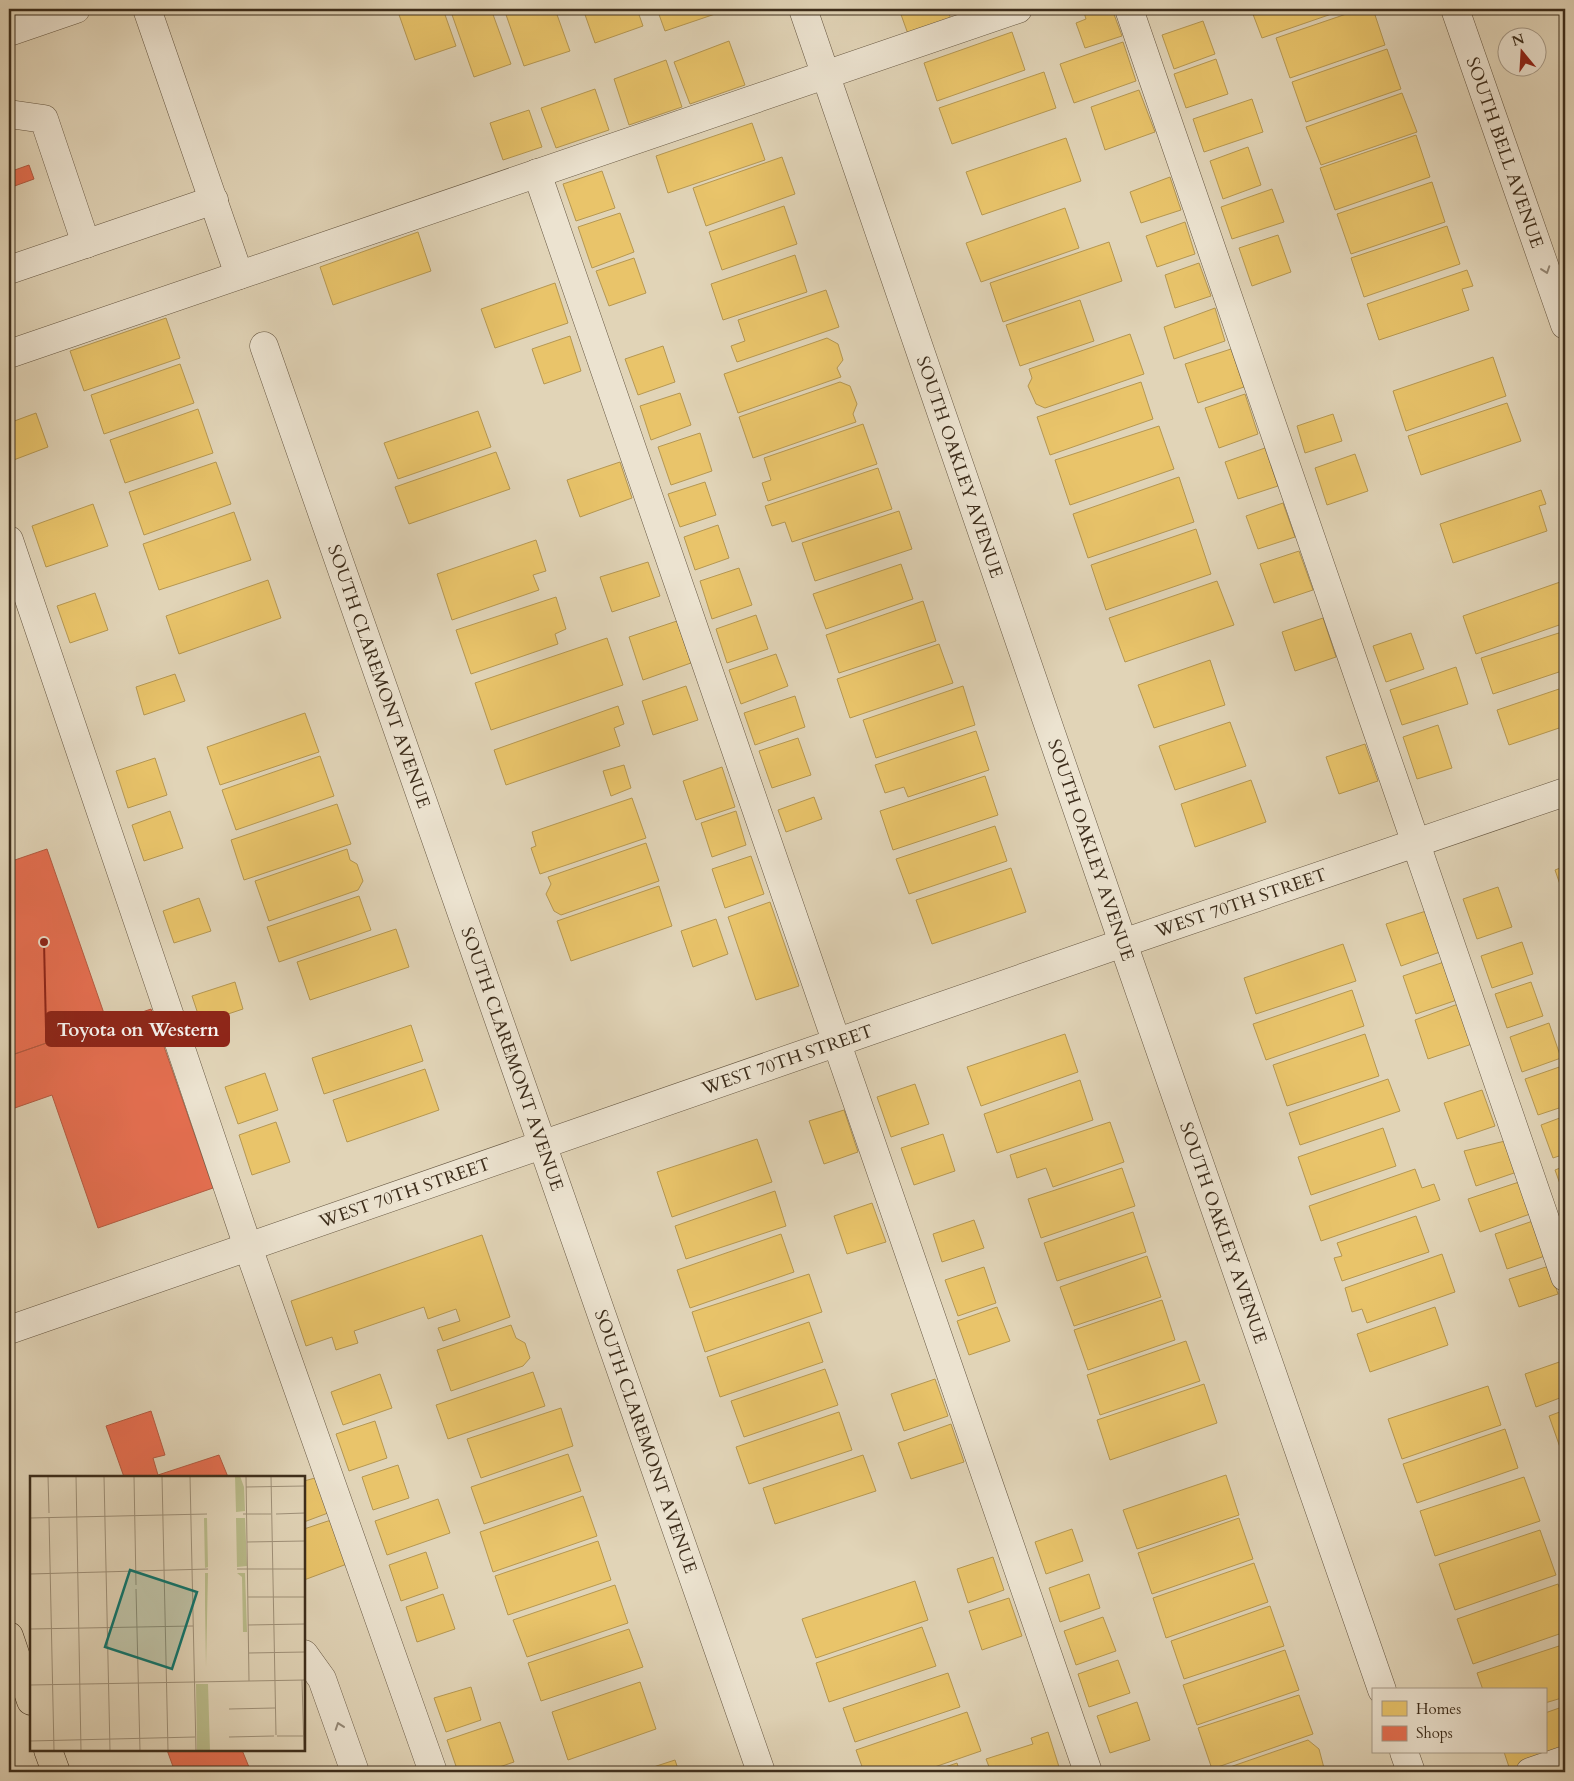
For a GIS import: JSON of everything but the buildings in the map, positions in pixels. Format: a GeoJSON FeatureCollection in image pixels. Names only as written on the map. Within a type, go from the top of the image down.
{"type":"FeatureCollection","features":[{"type":"Feature","properties":{"kind":"main road"},"geometry":{"type":"LineString","coordinates":[[9,1636],[30,1698]]}},
{"type":"Feature","properties":{"kind":"main road"},"geometry":{"type":"LineString","coordinates":[[48,1751],[56,1772]]}},
{"type":"Feature","properties":{"kind":"street"},"geometry":{"type":"LineString","coordinates":[[9,32],[76,9]]}},
{"type":"Feature","properties":{"kind":"street"},"geometry":{"type":"LineString","coordinates":[[147,9],[239,275]]}},
{"type":"Feature","properties":{"kind":"street","name":"SOUTH OAKLEY AVENUE"},"geometry":{"type":"LineString","coordinates":[[803,9],[1123,943],[1381,1688]]}},
{"type":"Feature","properties":{"kind":"street"},"geometry":{"type":"LineString","coordinates":[[9,354],[1018,9]]}},
{"type":"Feature","properties":{"kind":"street"},"geometry":{"type":"LineString","coordinates":[[1129,9],[1565,1277]]}},
{"type":"Feature","properties":{"kind":"street","name":"SOUTH BELL AVENUE"},"geometry":{"type":"LineString","coordinates":[[1455,9],[1565,325]]}},
{"type":"Feature","properties":{"kind":"street"},"geometry":{"type":"LineString","coordinates":[[9,114],[44,119],[86,244]]}},
{"type":"Feature","properties":{"kind":"street"},"geometry":{"type":"LineString","coordinates":[[537,173],[1088,1772]]}},
{"type":"Feature","properties":{"kind":"street"},"geometry":{"type":"LineString","coordinates":[[9,270],[214,200]]}},
{"type":"Feature","properties":{"kind":"street","name":"SOUTH CLAREMONT AVENUE"},"geometry":{"type":"LineString","coordinates":[[264,346],[761,1772]]}},
{"type":"Feature","properties":{"kind":"street"},"geometry":{"type":"LineString","coordinates":[[9,540],[248,1247],[433,1772]]}},
{"type":"Feature","properties":{"kind":"street","name":"WEST 70TH STREET"},"geometry":{"type":"LineString","coordinates":[[9,1330],[1123,943],[1565,792]]}},
{"type":"Feature","properties":{"kind":"street"},"geometry":{"type":"LineString","coordinates":[[305,1655],[322,1679],[355,1772]]}},
{"type":"Feature","properties":{"kind":"street"},"geometry":{"type":"LineString","coordinates":[[1405,1754],[1411,1772]]}},
{"type":"Feature","properties":{"kind":"street"},"geometry":{"type":"LineString","coordinates":[[1530,1772],[1565,1760]]}},
{"type":"Feature","properties":{"kind":"place","name":"Toyota on Western"},"geometry":{"type":"Point","coordinates":[44,942]}}]}
